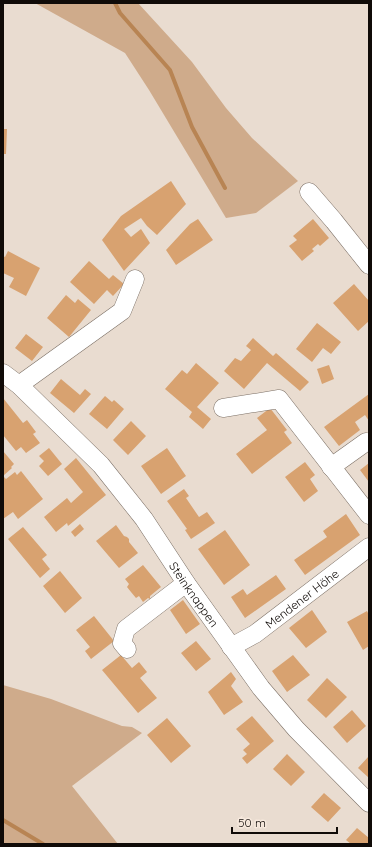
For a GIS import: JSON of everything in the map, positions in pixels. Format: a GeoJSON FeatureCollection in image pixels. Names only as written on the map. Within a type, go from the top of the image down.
{"type":"FeatureCollection","features":[{"type":"Feature","properties":{"kind":"street"},"geometry":{"type":"LineString","coordinates":[[309,192],[369,265]]}},
{"type":"Feature","properties":{"kind":"street"},"geometry":{"type":"LineString","coordinates":[[19,385],[122,311],[135,280]]}},
{"type":"Feature","properties":{"kind":"street","name":"Steinknappen"},"geometry":{"type":"LineString","coordinates":[[3,372],[19,385],[101,465],[144,519],[186,583],[261,688],[296,729],[369,803]]}},
{"type":"Feature","properties":{"kind":"street"},"geometry":{"type":"LineString","coordinates":[[223,408],[279,399],[369,515]]}},
{"type":"Feature","properties":{"kind":"street"},"geometry":{"type":"LineString","coordinates":[[331,467],[366,442]]}},
{"type":"Feature","properties":{"kind":"street","name":"Mendener Höhe"},"geometry":{"type":"LineString","coordinates":[[232,647],[255,634],[369,547]]}},
{"type":"Feature","properties":{"kind":"street"},"geometry":{"type":"LineString","coordinates":[[127,649],[122,643],[126,629],[186,583]]}},
{"type":"Feature","properties":{"kind":"shaded area"},"geometry":{"type":"Polygon","coordinates":[[[35,3],[138,3],[192,62],[226,108],[252,138],[298,181],[256,213],[226,218],[125,53],[35,3]]]}},
{"type":"Feature","properties":{"kind":"shaded area"},"geometry":{"type":"Polygon","coordinates":[[[3,685],[51,699],[122,726],[132,727],[142,733],[72,786],[118,844],[3,844],[3,685]]]}},
{"type":"Feature","properties":{"kind":"building"},"geometry":{"type":"Polygon","coordinates":[[[3,129],[7,129],[6,154],[3,154],[3,129]]]}},
{"type":"Feature","properties":{"kind":"building"},"geometry":{"type":"Polygon","coordinates":[[[171,181],[186,204],[157,235],[141,218],[124,229],[131,237],[141,229],[150,243],[124,271],[102,240],[121,216],[171,181]]]}},
{"type":"Feature","properties":{"kind":"building"},"geometry":{"type":"Polygon","coordinates":[[[198,219],[213,240],[176,265],[166,250],[190,224],[198,219]]]}},
{"type":"Feature","properties":{"kind":"building"},"geometry":{"type":"Polygon","coordinates":[[[313,219],[329,238],[320,246],[318,244],[312,249],[314,251],[302,261],[289,246],[297,240],[293,236],[313,219]]]}},
{"type":"Feature","properties":{"kind":"building"},"geometry":{"type":"Polygon","coordinates":[[[8,251],[40,268],[26,296],[9,287],[14,278],[3,273],[3,256],[5,257],[8,251]]]}},
{"type":"Feature","properties":{"kind":"building"},"geometry":{"type":"Polygon","coordinates":[[[89,261],[109,279],[113,275],[124,284],[113,296],[107,290],[94,304],[70,282],[89,261]]]}},
{"type":"Feature","properties":{"kind":"building"},"geometry":{"type":"Polygon","coordinates":[[[354,284],[369,301],[369,321],[358,331],[333,303],[354,284]]]}},
{"type":"Feature","properties":{"kind":"building"},"geometry":{"type":"Polygon","coordinates":[[[66,295],[75,303],[78,299],[91,310],[69,337],[47,318],[66,295]]]}},
{"type":"Feature","properties":{"kind":"building"},"geometry":{"type":"Polygon","coordinates":[[[317,323],[341,342],[331,354],[323,348],[312,362],[296,349],[317,323]]]}},
{"type":"Feature","properties":{"kind":"building"},"geometry":{"type":"Polygon","coordinates":[[[26,334],[43,347],[32,361],[15,348],[26,334]]]}},
{"type":"Feature","properties":{"kind":"building"},"geometry":{"type":"Polygon","coordinates":[[[253,338],[273,356],[276,353],[309,382],[300,391],[267,363],[244,389],[224,371],[235,358],[241,361],[251,350],[246,346],[253,338]]]}},
{"type":"Feature","properties":{"kind":"building"},"geometry":{"type":"Polygon","coordinates":[[[196,363],[219,383],[197,407],[211,419],[203,429],[189,417],[192,412],[165,389],[182,370],[187,374],[196,363]]]}},
{"type":"Feature","properties":{"kind":"building"},"geometry":{"type":"Polygon","coordinates":[[[329,365],[334,379],[322,384],[317,369],[329,365]]]}},
{"type":"Feature","properties":{"kind":"building"},"geometry":{"type":"Polygon","coordinates":[[[61,379],[80,395],[85,389],[91,394],[74,413],[50,393],[61,379]]]}},
{"type":"Feature","properties":{"kind":"building"},"geometry":{"type":"Polygon","coordinates":[[[369,394],[369,421],[365,415],[355,422],[360,430],[339,446],[324,427],[369,394]]]}},
{"type":"Feature","properties":{"kind":"building"},"geometry":{"type":"Polygon","coordinates":[[[105,396],[112,402],[114,400],[124,409],[107,429],[89,414],[105,396]]]}},
{"type":"Feature","properties":{"kind":"building"},"geometry":{"type":"Polygon","coordinates":[[[3,398],[23,423],[27,420],[36,432],[33,434],[40,443],[26,453],[21,447],[16,451],[3,435],[3,398]]]}},
{"type":"Feature","properties":{"kind":"building"},"geometry":{"type":"Polygon","coordinates":[[[270,408],[287,430],[284,432],[292,443],[252,474],[236,454],[267,430],[257,418],[270,408]]]}},
{"type":"Feature","properties":{"kind":"building"},"geometry":{"type":"Polygon","coordinates":[[[131,421],[146,436],[128,455],[113,440],[131,421]]]}},
{"type":"Feature","properties":{"kind":"building"},"geometry":{"type":"Polygon","coordinates":[[[49,448],[62,464],[48,476],[39,466],[44,461],[39,456],[49,448]]]}},
{"type":"Feature","properties":{"kind":"building"},"geometry":{"type":"Polygon","coordinates":[[[167,448],[186,476],[161,494],[141,466],[167,448]]]}},
{"type":"Feature","properties":{"kind":"building"},"geometry":{"type":"Polygon","coordinates":[[[3,451],[14,464],[11,467],[12,468],[3,476],[3,451]]]}},
{"type":"Feature","properties":{"kind":"building"},"geometry":{"type":"Polygon","coordinates":[[[76,458],[106,495],[68,526],[67,523],[56,532],[44,517],[67,498],[71,503],[83,492],[64,469],[76,458]]]}},
{"type":"Feature","properties":{"kind":"building"},"geometry":{"type":"Polygon","coordinates":[[[305,462],[315,475],[310,479],[318,491],[304,502],[285,477],[305,462]]]}},
{"type":"Feature","properties":{"kind":"building"},"geometry":{"type":"Polygon","coordinates":[[[369,463],[369,482],[360,470],[369,463]]]}},
{"type":"Feature","properties":{"kind":"building"},"geometry":{"type":"Polygon","coordinates":[[[21,471],[43,499],[18,519],[13,512],[3,519],[3,476],[6,479],[15,472],[17,475],[21,471]]]}},
{"type":"Feature","properties":{"kind":"building"},"geometry":{"type":"Polygon","coordinates":[[[184,489],[189,496],[186,498],[199,517],[207,512],[215,523],[191,539],[185,530],[187,529],[167,501],[184,489]]]}},
{"type":"Feature","properties":{"kind":"building"},"geometry":{"type":"Polygon","coordinates":[[[346,514],[360,535],[305,575],[294,560],[327,537],[323,531],[346,514]]]}},
{"type":"Feature","properties":{"kind":"building"},"geometry":{"type":"Polygon","coordinates":[[[80,524],[84,529],[75,537],[71,532],[80,524]]]}},
{"type":"Feature","properties":{"kind":"building"},"geometry":{"type":"Polygon","coordinates":[[[116,525],[124,536],[129,539],[129,542],[138,553],[119,568],[96,541],[116,525]]]}},
{"type":"Feature","properties":{"kind":"building"},"geometry":{"type":"Polygon","coordinates":[[[23,527],[47,555],[42,559],[50,569],[40,578],[8,539],[23,527]]]}},
{"type":"Feature","properties":{"kind":"building"},"geometry":{"type":"Polygon","coordinates":[[[225,530],[250,565],[224,585],[198,549],[225,530]]]}},
{"type":"Feature","properties":{"kind":"building"},"geometry":{"type":"Polygon","coordinates":[[[143,565],[161,587],[150,596],[150,599],[148,598],[143,602],[139,596],[136,598],[127,587],[129,584],[125,579],[143,565]]]}},
{"type":"Feature","properties":{"kind":"building"},"geometry":{"type":"Polygon","coordinates":[[[60,571],[82,598],[65,613],[43,586],[60,571]]]}},
{"type":"Feature","properties":{"kind":"building"},"geometry":{"type":"Polygon","coordinates":[[[276,575],[286,589],[245,618],[231,597],[243,589],[247,595],[276,575]]]}},
{"type":"Feature","properties":{"kind":"building"},"geometry":{"type":"Polygon","coordinates":[[[183,600],[200,624],[186,634],[170,610],[183,600]]]}},
{"type":"Feature","properties":{"kind":"building"},"geometry":{"type":"Polygon","coordinates":[[[312,610],[327,632],[306,648],[289,628],[312,610]]]}},
{"type":"Feature","properties":{"kind":"building"},"geometry":{"type":"Polygon","coordinates":[[[367,611],[369,615],[369,646],[363,650],[347,622],[367,611]]]}},
{"type":"Feature","properties":{"kind":"building"},"geometry":{"type":"Polygon","coordinates":[[[94,616],[114,641],[91,659],[85,651],[90,647],[76,630],[94,616]]]}},
{"type":"Feature","properties":{"kind":"building"},"geometry":{"type":"Polygon","coordinates":[[[196,641],[211,659],[196,671],[181,653],[196,641]]]}},
{"type":"Feature","properties":{"kind":"building"},"geometry":{"type":"Polygon","coordinates":[[[121,655],[132,668],[139,662],[147,672],[140,678],[157,698],[138,713],[102,670],[121,655]]]}},
{"type":"Feature","properties":{"kind":"building"},"geometry":{"type":"Polygon","coordinates":[[[293,655],[310,675],[287,692],[272,671],[293,655]]]}},
{"type":"Feature","properties":{"kind":"building"},"geometry":{"type":"Polygon","coordinates":[[[231,672],[236,679],[231,686],[243,702],[224,715],[208,692],[231,672]]]}},
{"type":"Feature","properties":{"kind":"building"},"geometry":{"type":"Polygon","coordinates":[[[327,678],[347,697],[326,718],[307,700],[327,678]]]}},
{"type":"Feature","properties":{"kind":"building"},"geometry":{"type":"Polygon","coordinates":[[[352,710],[366,726],[347,743],[333,727],[352,710]]]}},
{"type":"Feature","properties":{"kind":"building"},"geometry":{"type":"Polygon","coordinates":[[[252,716],[274,741],[247,764],[242,758],[247,754],[243,750],[250,744],[236,729],[252,716]]]}},
{"type":"Feature","properties":{"kind":"building"},"geometry":{"type":"Polygon","coordinates":[[[167,718],[191,746],[171,763],[147,735],[167,718]]]}},
{"type":"Feature","properties":{"kind":"building"},"geometry":{"type":"Polygon","coordinates":[[[287,754],[305,772],[291,786],[273,769],[287,754]]]}},
{"type":"Feature","properties":{"kind":"building"},"geometry":{"type":"Polygon","coordinates":[[[369,756],[369,778],[358,768],[369,756]]]}},
{"type":"Feature","properties":{"kind":"building"},"geometry":{"type":"Polygon","coordinates":[[[324,793],[341,808],[328,822],[311,807],[324,793]]]}},
{"type":"Feature","properties":{"kind":"building"},"geometry":{"type":"Polygon","coordinates":[[[357,828],[369,838],[369,844],[351,844],[346,840],[357,828]]]}},
{"type":"Feature","properties":{"kind":"waterway"},"geometry":{"type":"LineString","coordinates":[[115,3],[120,13],[170,70],[192,127],[225,188]]}},
{"type":"Feature","properties":{"kind":"waterway"},"geometry":{"type":"LineString","coordinates":[[3,820],[43,844]]}}]}
